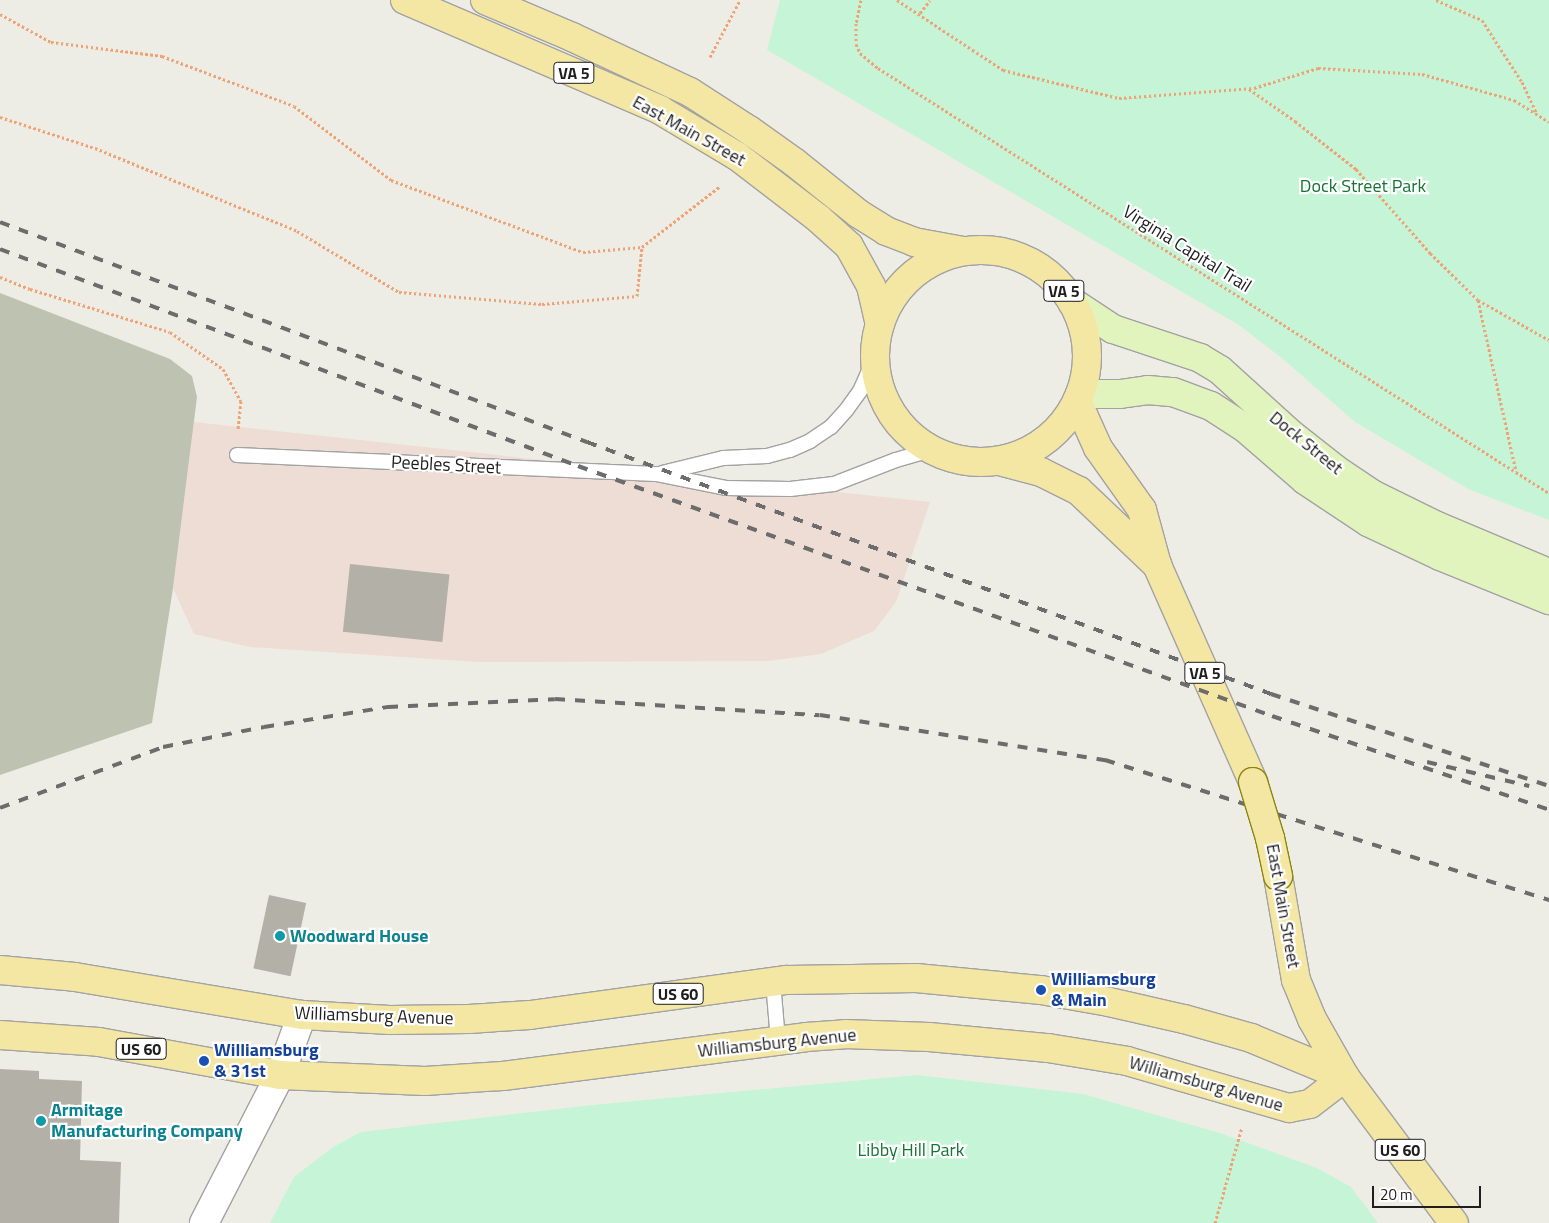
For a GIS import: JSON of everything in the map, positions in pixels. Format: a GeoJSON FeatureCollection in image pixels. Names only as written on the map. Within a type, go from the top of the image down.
{"type":"FeatureCollection","features":[{"type":"Feature","properties":{"kind":"main road","name":"East Main Street"},"geometry":{"type":"LineString","coordinates":[[405,0],[660,110],[737,156],[820,219],[849,246],[870,286],[880,324]]}},
{"type":"Feature","properties":{"kind":"main road","name":"East Main Street"},"geometry":{"type":"LineString","coordinates":[[486,0],[690,92],[757,135],[859,214],[886,231],[914,242],[967,252]]}},
{"type":"Feature","properties":{"kind":"main road","name":"VA 5"},"geometry":{"type":"LineString","coordinates":[[967,252],[991,251],[1016,256],[1038,267],[1057,282],[1072,302],[1081,320],[1086,340],[1087,361],[1078,398]]}},
{"type":"Feature","properties":{"kind":"main road"},"geometry":{"type":"LineString","coordinates":[[880,324],[890,302],[904,283],[916,273],[944,258],[967,252]]}},
{"type":"Feature","properties":{"kind":"main road","name":"Dock Street"},"geometry":{"type":"LineString","coordinates":[[1072,302],[1113,329],[1192,355],[1220,370],[1292,435],[1335,469],[1372,494],[1436,526],[1549,573]]}},
{"type":"Feature","properties":{"kind":"main road","name":"VA 5"},"geometry":{"type":"LineString","coordinates":[[880,324],[875,357],[879,386],[890,412],[908,434],[931,450],[944,456],[971,462],[999,461]]}},
{"type":"Feature","properties":{"kind":"main road","name":"Dock Street"},"geometry":{"type":"LineString","coordinates":[[1078,398],[1148,390],[1173,392],[1211,406],[1245,428],[1305,480],[1368,522],[1440,556],[1549,600]]}},
{"type":"Feature","properties":{"kind":"main road","name":"East Main Street"},"geometry":{"type":"LineString","coordinates":[[1078,398],[1098,448],[1142,510],[1156,565],[1253,782],[1270,838],[1294,967],[1302,998],[1345,1077],[1454,1223]]}},
{"type":"Feature","properties":{"kind":"main road"},"geometry":{"type":"LineString","coordinates":[[999,461],[1025,452],[1053,434],[1067,419],[1078,398]]}},
{"type":"Feature","properties":{"kind":"main road","name":"East Main Street"},"geometry":{"type":"LineString","coordinates":[[999,461],[1041,472],[1079,491],[1156,565]]}},
{"type":"Feature","properties":{"kind":"main road","name":"Williamsburg Avenue"},"geometry":{"type":"LineString","coordinates":[[0,970],[76,977],[302,1015],[390,1020],[469,1019],[591,1008],[773,982],[852,977],[916,978],[1042,990],[1118,1004],[1252,1038],[1345,1077],[1310,1104],[1289,1108],[1127,1061],[1057,1049],[886,1035],[845,1034],[778,1040],[503,1076],[425,1081],[280,1076],[99,1042],[0,1035]]}},
{"type":"Feature","properties":{"kind":"street"},"geometry":{"type":"LineString","coordinates":[[204,1223],[280,1076],[302,1015]]}},
{"type":"Feature","properties":{"kind":"lane","name":"Peebles Street"},"geometry":{"type":"LineString","coordinates":[[656,474],[723,458],[767,456],[790,450],[810,441],[830,427],[847,409],[860,390],[875,357]]}},
{"type":"Feature","properties":{"kind":"lane","name":"Peebles Street"},"geometry":{"type":"LineString","coordinates":[[236,455],[656,474],[726,488],[790,489],[834,484],[896,460],[931,450]]}},
{"type":"Feature","properties":{"kind":"lane"},"geometry":{"type":"LineString","coordinates":[[773,982],[778,1040]]}},
{"type":"Feature","properties":{"kind":"path"},"geometry":{"type":"LineString","coordinates":[[710,57],[740,0]]}},
{"type":"Feature","properties":{"kind":"path","name":"Virginia Capital Trail"},"geometry":{"type":"LineString","coordinates":[[861,0],[856,23],[856,44],[860,53],[878,68],[1549,493]]}},
{"type":"Feature","properties":{"kind":"path"},"geometry":{"type":"LineString","coordinates":[[897,0],[920,13],[1003,70],[1119,98],[1248,88],[1318,68],[1422,74],[1514,100],[1549,122]]}},
{"type":"Feature","properties":{"kind":"path"},"geometry":{"type":"LineString","coordinates":[[920,13],[930,0]]}},
{"type":"Feature","properties":{"kind":"path"},"geometry":{"type":"LineString","coordinates":[[1436,0],[1482,20],[1522,82],[1538,115]]}},
{"type":"Feature","properties":{"kind":"path"},"geometry":{"type":"LineString","coordinates":[[0,14],[51,42],[162,56],[294,106],[391,180],[491,220],[583,252],[642,247],[719,188]]}},
{"type":"Feature","properties":{"kind":"path"},"geometry":{"type":"LineString","coordinates":[[1248,88],[1295,121],[1356,169],[1430,253],[1478,300],[1549,340]]}},
{"type":"Feature","properties":{"kind":"path"},"geometry":{"type":"LineString","coordinates":[[0,116],[96,148],[297,231],[399,292],[542,304],[637,296],[642,247]]}},
{"type":"Feature","properties":{"kind":"path"},"geometry":{"type":"LineString","coordinates":[[0,277],[30,290],[170,332],[223,369],[241,401],[236,455]]}},
{"type":"Feature","properties":{"kind":"path"},"geometry":{"type":"LineString","coordinates":[[1478,300],[1516,471]]}},
{"type":"Feature","properties":{"kind":"path"},"geometry":{"type":"LineString","coordinates":[[1215,1223],[1243,1124]]}},
{"type":"Feature","properties":{"kind":"shaded area"},"geometry":{"type":"Polygon","coordinates":[[[0,293],[170,359],[192,376],[197,397],[173,588],[152,723],[0,775],[0,293]]]}},
{"type":"Feature","properties":{"kind":"shaded area"},"geometry":{"type":"Polygon","coordinates":[[[194,422],[930,502],[896,602],[874,631],[821,654],[768,661],[479,662],[250,647],[194,634],[173,588],[194,422]]]}},
{"type":"Feature","properties":{"kind":"green space","name":"Dock Street Park"},"geometry":{"type":"Polygon","coordinates":[[[780,0],[1549,0],[1549,520],[1470,490],[1355,422],[1283,359],[1239,325],[767,50],[780,0]]]}},
{"type":"Feature","properties":{"kind":"green space","name":"Libby Hill Park"},"geometry":{"type":"Polygon","coordinates":[[[917,1075],[1083,1094],[1220,1133],[1317,1168],[1351,1187],[1378,1223],[270,1223],[294,1177],[333,1147],[361,1132],[592,1105],[917,1075]]]}},
{"type":"Feature","properties":{"kind":"building"},"geometry":{"type":"Polygon","coordinates":[[[350,564],[449,574],[442,642],[343,632],[350,564]]]}},
{"type":"Feature","properties":{"kind":"building","name":"Woodward House"},"geometry":{"type":"Polygon","coordinates":[[[269,895],[306,903],[291,976],[253,968],[269,895]]]}},
{"type":"Feature","properties":{"kind":"building","name":"Armitage Manufacturing Company"},"geometry":{"type":"Polygon","coordinates":[[[0,1069],[39,1071],[39,1079],[82,1081],[80,1160],[121,1162],[119,1223],[0,1223],[0,1069]]]}},
{"type":"Feature","properties":{"kind":"railway"},"geometry":{"type":"LineString","coordinates":[[0,222],[587,442],[1271,694],[1549,786]]}},
{"type":"Feature","properties":{"kind":"railway"},"geometry":{"type":"LineString","coordinates":[[0,249],[578,466],[1272,716],[1549,810]]}},
{"type":"Feature","properties":{"kind":"railway"},"geometry":{"type":"LineString","coordinates":[[0,808],[163,747],[264,727],[388,707],[555,699],[820,715],[1105,760],[1549,900]]}},
{"type":"Feature","properties":{"kind":"railway"},"geometry":{"type":"LineString","coordinates":[[1427,762],[1529,786]]}},
{"type":"Feature","properties":{"kind":"place","name":"Woodward House"},"geometry":{"type":"Point","coordinates":[280,936]}},
{"type":"Feature","properties":{"kind":"place","name":"Williamsburg & Main"},"geometry":{"type":"Point","coordinates":[1041,990]}},
{"type":"Feature","properties":{"kind":"place","name":"Williamsburg & 31st"},"geometry":{"type":"Point","coordinates":[204,1061]}},
{"type":"Feature","properties":{"kind":"place","name":"Armitage Manufacturing Company"},"geometry":{"type":"Point","coordinates":[41,1121]}}]}
